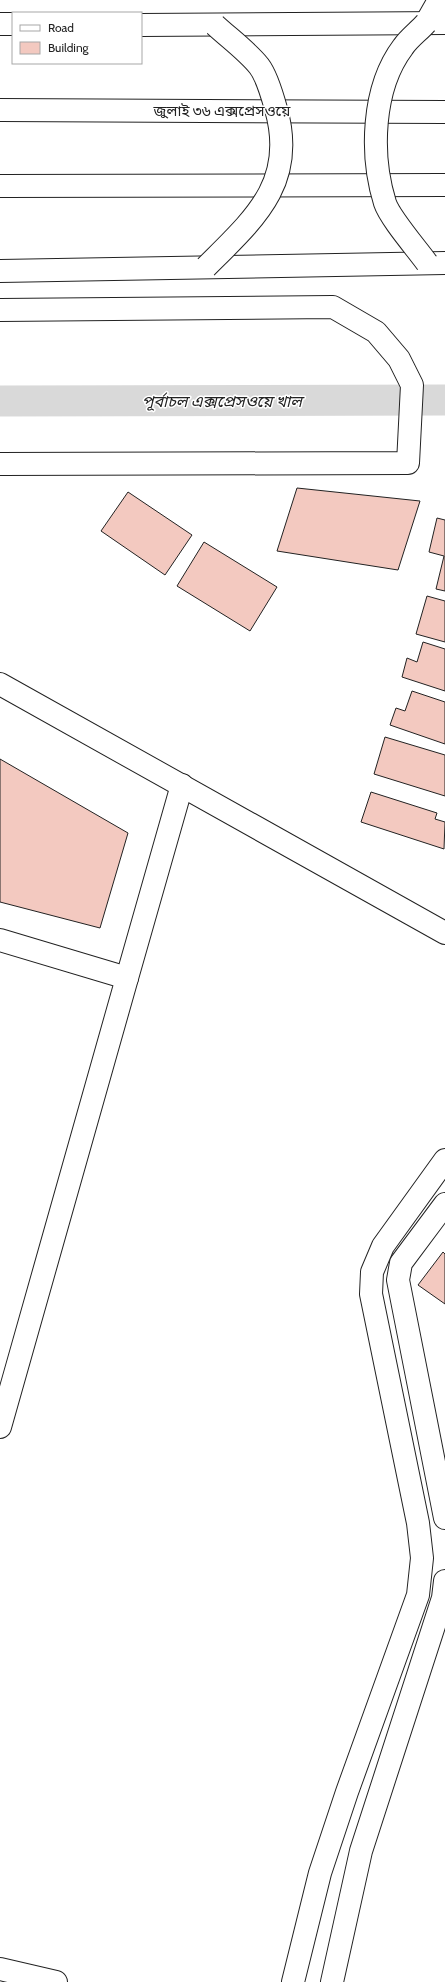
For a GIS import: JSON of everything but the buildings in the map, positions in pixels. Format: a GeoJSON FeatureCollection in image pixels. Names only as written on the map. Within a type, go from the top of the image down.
{"type":"FeatureCollection","features":[{"type":"Feature","properties":{"kind":"main road"},"geometry":{"type":"LineString","coordinates":[[436,263],[385,204],[375,132],[382,85],[403,47],[436,23],[439,0]]}},
{"type":"Feature","properties":{"kind":"main road"},"geometry":{"type":"LineString","coordinates":[[142,25],[436,23]]}},
{"type":"Feature","properties":{"kind":"main road"},"geometry":{"type":"LineString","coordinates":[[0,24],[12,24]]}},
{"type":"Feature","properties":{"kind":"main road"},"geometry":{"type":"LineString","coordinates":[[206,268],[262,208],[278,177],[281,153],[281,127],[273,100],[260,67],[215,25]]}},
{"type":"Feature","properties":{"kind":"main road","name":"জুলাই ৩৬ এক্সপ্রেসওয়ে"},"geometry":{"type":"LineString","coordinates":[[0,110],[445,112]]}},
{"type":"Feature","properties":{"kind":"main road"},"geometry":{"type":"LineString","coordinates":[[0,186],[445,185]]}},
{"type":"Feature","properties":{"kind":"main road"},"geometry":{"type":"LineString","coordinates":[[0,271],[436,263]]}},
{"type":"Feature","properties":{"kind":"main road"},"geometry":{"type":"LineString","coordinates":[[0,310],[333,307],[376,332],[399,359],[412,385],[408,463],[0,464]]}},
{"type":"Feature","properties":{"kind":"main road"},"geometry":{"type":"LineString","coordinates":[[0,684],[445,933]]}},
{"type":"Feature","properties":{"kind":"main road"},"geometry":{"type":"LineString","coordinates":[[0,1427],[182,785]]}},
{"type":"Feature","properties":{"kind":"main road"},"geometry":{"type":"LineString","coordinates":[[0,940],[127,978]]}},
{"type":"Feature","properties":{"kind":"main road"},"geometry":{"type":"LineString","coordinates":[[293,1982],[316,1888],[334,1829],[418,1595],[422,1558],[418,1530],[371,1294],[372,1272],[383,1246],[445,1160]]}},
{"type":"Feature","properties":{"kind":"main road"},"geometry":{"type":"LineString","coordinates":[[445,1204],[401,1263],[398,1280],[445,1518]]}},
{"type":"Feature","properties":{"kind":"main road"},"geometry":{"type":"LineString","coordinates":[[400,1437],[429,1431]]}},
{"type":"Feature","properties":{"kind":"main road"},"geometry":{"type":"LineString","coordinates":[[332,1982],[361,1851],[443,1598],[445,1581]]}},
{"type":"Feature","properties":{"kind":"main road"},"geometry":{"type":"LineString","coordinates":[[0,1969],[56,1982]]}},
{"type":"Feature","properties":{"kind":"waterway","name":"পূর্বাচল এক্সপ্রেসওয়ে খাল"},"geometry":{"type":"LineString","coordinates":[[0,401],[445,400]]}}]}
